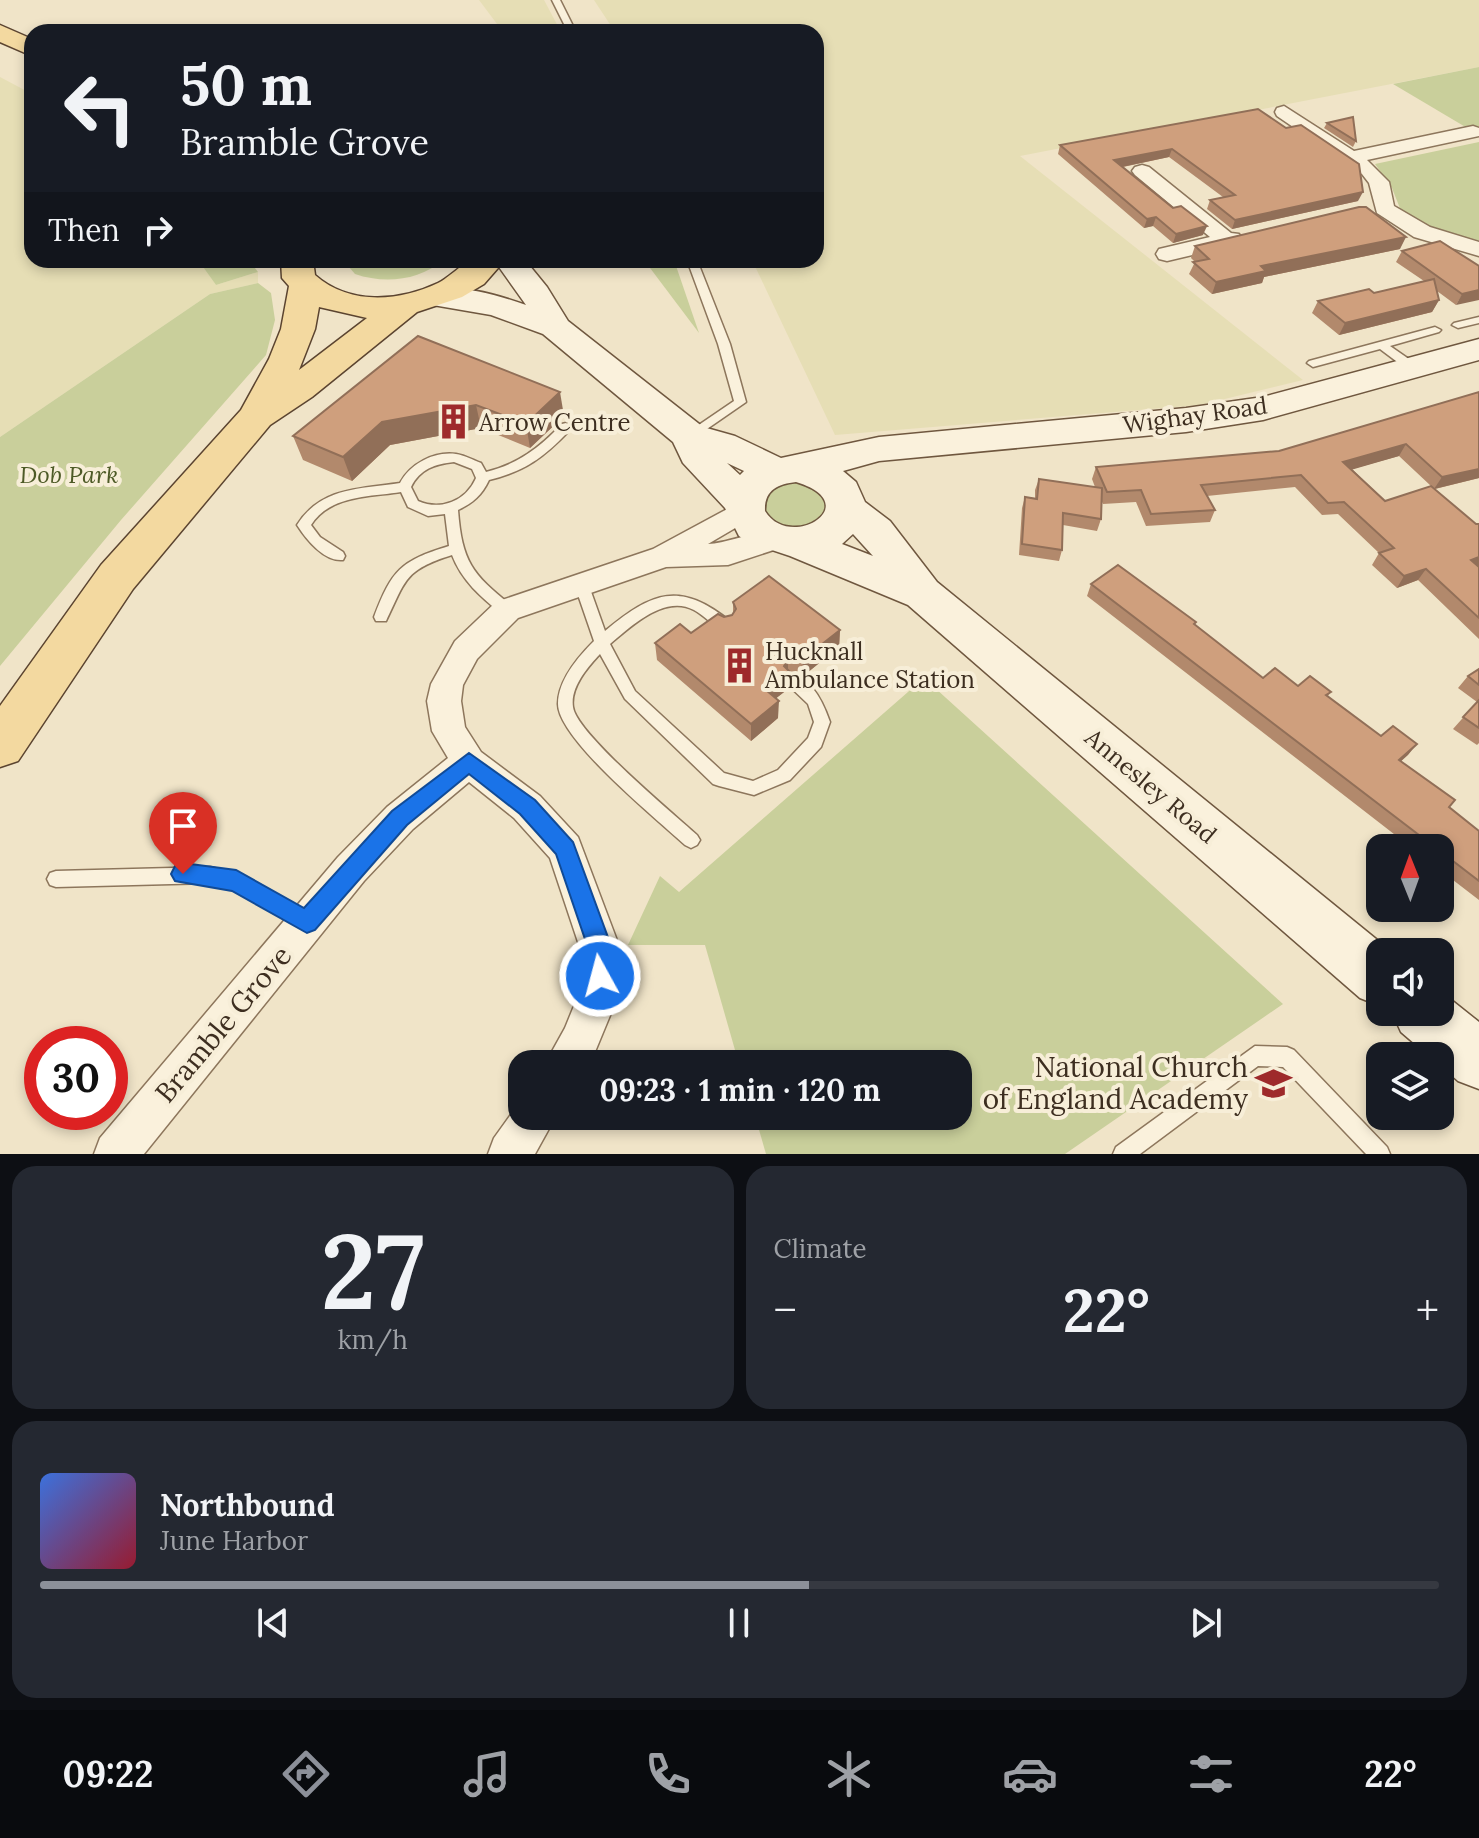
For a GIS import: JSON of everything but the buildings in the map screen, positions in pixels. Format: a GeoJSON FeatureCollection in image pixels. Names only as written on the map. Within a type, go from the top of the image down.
{"type":"FeatureCollection","features":[{"type":"Feature","properties":{"kind":"main road"},"geometry":{"type":"LineString","coordinates":[[0,32],[24,45]]}},
{"type":"Feature","properties":{"kind":"main road"},"geometry":{"type":"LineString","coordinates":[[297,268],[322,298],[346,305],[422,301],[497,306],[555,327],[690,436],[787,470],[815,472],[843,491],[848,507]]}},
{"type":"Feature","properties":{"kind":"main road"},"geometry":{"type":"LineString","coordinates":[[257,416],[271,384],[287,359],[298,329],[297,268]]}},
{"type":"Feature","properties":{"kind":"main road"},"geometry":{"type":"LineString","coordinates":[[0,746],[117,577],[257,416],[422,301],[462,285],[483,268]]}},
{"type":"Feature","properties":{"kind":"main road"},"geometry":{"type":"LineString","coordinates":[[515,268],[536,294],[555,327]]}},
{"type":"Feature","properties":{"kind":"main road","name":"Wighay Road"},"geometry":{"type":"LineString","coordinates":[[787,470],[879,449],[1186,420],[1263,408],[1412,367],[1469,337]]}},
{"type":"Feature","properties":{"kind":"main road"},"geometry":{"type":"LineString","coordinates":[[690,436],[702,461],[744,506],[759,531],[786,540],[815,540],[831,533],[843,522],[848,507],[905,448]]}},
{"type":"Feature","properties":{"kind":"main road"},"geometry":{"type":"LineString","coordinates":[[744,506],[753,483],[787,470]]}},
{"type":"Feature","properties":{"kind":"main road","name":"Annesley Road"},"geometry":{"type":"LineString","coordinates":[[848,507],[876,531],[922,593],[1366,966]]}},
{"type":"Feature","properties":{"kind":"main road","name":"Annesley Road"},"geometry":{"type":"LineString","coordinates":[[786,540],[922,593]]}},
{"type":"Feature","properties":{"kind":"main road"},"geometry":{"type":"LineString","coordinates":[[1438,1026],[1479,1060]]}},
{"type":"Feature","properties":{"kind":"street"},"geometry":{"type":"LineString","coordinates":[[1284,112],[1354,157],[1379,182],[1376,209],[1422,232],[1479,249]]}},
{"type":"Feature","properties":{"kind":"street"},"geometry":{"type":"LineString","coordinates":[[1354,157],[1473,132]]}},
{"type":"Feature","properties":{"kind":"street"},"geometry":{"type":"LineString","coordinates":[[1142,171],[1227,240]]}},
{"type":"Feature","properties":{"kind":"street"},"geometry":{"type":"LineString","coordinates":[[1160,185],[1188,179]]}},
{"type":"Feature","properties":{"kind":"street"},"geometry":{"type":"LineString","coordinates":[[1167,254],[1255,234]]}},
{"type":"Feature","properties":{"kind":"street"},"geometry":{"type":"LineString","coordinates":[[575,1050],[596,1001],[601,951],[565,849],[534,812],[469,762],[449,731],[445,716],[447,684],[466,650],[507,610],[663,557],[744,506]]}},
{"type":"Feature","properties":{"kind":"street"},"geometry":{"type":"LineString","coordinates":[[663,557],[728,554],[786,540]]}},
{"type":"Feature","properties":{"kind":"street","name":"Bramble Grove"},"geometry":{"type":"LineString","coordinates":[[116,1154],[307,922],[391,826],[469,762]]}},
{"type":"Feature","properties":{"kind":"street"},"geometry":{"type":"LineString","coordinates":[[510,1154],[525,1130]]}},
{"type":"Feature","properties":{"kind":"lane"},"geometry":{"type":"LineString","coordinates":[[556,0],[568,24]]}},
{"type":"Feature","properties":{"kind":"lane"},"geometry":{"type":"LineString","coordinates":[[690,436],[740,402],[724,344],[695,268]]}},
{"type":"Feature","properties":{"kind":"lane"},"geometry":{"type":"LineString","coordinates":[[1469,337],[1479,320]]}},
{"type":"Feature","properties":{"kind":"lane"},"geometry":{"type":"LineString","coordinates":[[1313,363],[1435,330]]}},
{"type":"Feature","properties":{"kind":"lane"},"geometry":{"type":"LineString","coordinates":[[1382,345],[1412,367]]}},
{"type":"Feature","properties":{"kind":"lane"},"geometry":{"type":"LineString","coordinates":[[482,477],[515,470],[536,458],[566,427]]}},
{"type":"Feature","properties":{"kind":"lane"},"geometry":{"type":"LineString","coordinates":[[443,459],[474,464],[482,477],[478,492],[451,509],[418,507],[411,502],[405,487],[413,472],[443,459]]}},
{"type":"Feature","properties":{"kind":"lane"},"geometry":{"type":"LineString","coordinates":[[338,556],[315,540],[304,525],[309,513],[320,504],[342,497],[405,487]]}},
{"type":"Feature","properties":{"kind":"lane"},"geometry":{"type":"LineString","coordinates":[[451,509],[455,549],[474,585],[507,610]]}},
{"type":"Feature","properties":{"kind":"lane"},"geometry":{"type":"LineString","coordinates":[[381,617],[395,579],[417,561],[455,549]]}},
{"type":"Feature","properties":{"kind":"lane"},"geometry":{"type":"LineString","coordinates":[[582,586],[602,643],[630,695],[719,779],[754,788],[784,775],[815,742],[822,722],[814,700],[794,683]]}},
{"type":"Feature","properties":{"kind":"lane"},"geometry":{"type":"LineString","coordinates":[[691,840],[576,732],[565,708],[569,680],[602,643],[643,610],[674,599],[697,605],[726,626]]}},
{"type":"Feature","properties":{"kind":"lane"},"geometry":{"type":"LineString","coordinates":[[56,879],[210,875],[236,881],[307,922]]}},
{"type":"Feature","properties":{"kind":"lane"},"geometry":{"type":"LineString","coordinates":[[1123,1154],[1255,1056],[1287,1057],[1380,1154]]}},
{"type":"Feature","properties":{"kind":"shaded area"},"geometry":{"type":"Polygon","coordinates":[[[479,0],[544,0],[557,24],[497,24],[479,0]]]}},
{"type":"Feature","properties":{"kind":"shaded area"},"geometry":{"type":"Polygon","coordinates":[[[594,0],[1479,0],[1479,67],[1020,156],[1303,380],[1200,405],[835,435],[756,268],[824,268],[824,24],[610,24],[594,0]]]}},
{"type":"Feature","properties":{"kind":"shaded area"},"geometry":{"type":"Polygon","coordinates":[[[0,77],[24,90],[24,268],[204,268],[216,285],[258,272],[258,283],[210,294],[0,437],[0,77]]]}},
{"type":"Feature","properties":{"kind":"green space"},"geometry":{"type":"Polygon","coordinates":[[[1479,67],[1479,135],[1393,84],[1479,67]]]}},
{"type":"Feature","properties":{"kind":"green space"},"geometry":{"type":"Polygon","coordinates":[[[1479,142],[1479,244],[1429,229],[1401,211],[1392,188],[1375,164],[1479,142]]]}},
{"type":"Feature","properties":{"kind":"green space"},"geometry":{"type":"Polygon","coordinates":[[[204,268],[255,268],[258,272],[216,285],[204,268]]]}},
{"type":"Feature","properties":{"kind":"green space"},"geometry":{"type":"Polygon","coordinates":[[[350,268],[432,268],[389,280],[355,274],[350,268]]]}},
{"type":"Feature","properties":{"kind":"green space"},"geometry":{"type":"Polygon","coordinates":[[[650,268],[677,268],[699,333],[650,268]]]}},
{"type":"Feature","properties":{"kind":"green space","name":"Dob Park"},"geometry":{"type":"Polygon","coordinates":[[[258,283],[271,293],[275,320],[266,355],[121,520],[0,666],[0,437],[210,294],[258,283]]]}},
{"type":"Feature","properties":{"kind":"green space"},"geometry":{"type":"Polygon","coordinates":[[[790,479],[814,484],[830,506],[811,527],[786,529],[765,518],[761,493],[790,479]]]}},
{"type":"Feature","properties":{"kind":"green space"},"geometry":{"type":"Polygon","coordinates":[[[924,678],[1283,1004],[1065,1154],[766,1154],[759,1130],[972,1130],[972,1050],[735,1050],[705,945],[628,945],[660,876],[679,892],[924,678]]]}},
{"type":"Feature","properties":{"kind":"place","name":"Arrow Centre"},"geometry":{"type":"Point","coordinates":[453,422]}},
{"type":"Feature","properties":{"kind":"place","name":"Hucknall Ambulance Station"},"geometry":{"type":"Point","coordinates":[739,665]}},
{"type":"Feature","properties":{"kind":"place","name":"National Church of England Academy"},"geometry":{"type":"Point","coordinates":[1274,1083]}},
{"type":"Feature","properties":{"kind":"route"},"geometry":{"type":"LineString","coordinates":[[183,874],[210,875],[236,881],[307,922],[375,842],[431,791],[469,762],[527,807],[552,830],[565,849],[601,951],[600,976]]}}]}
